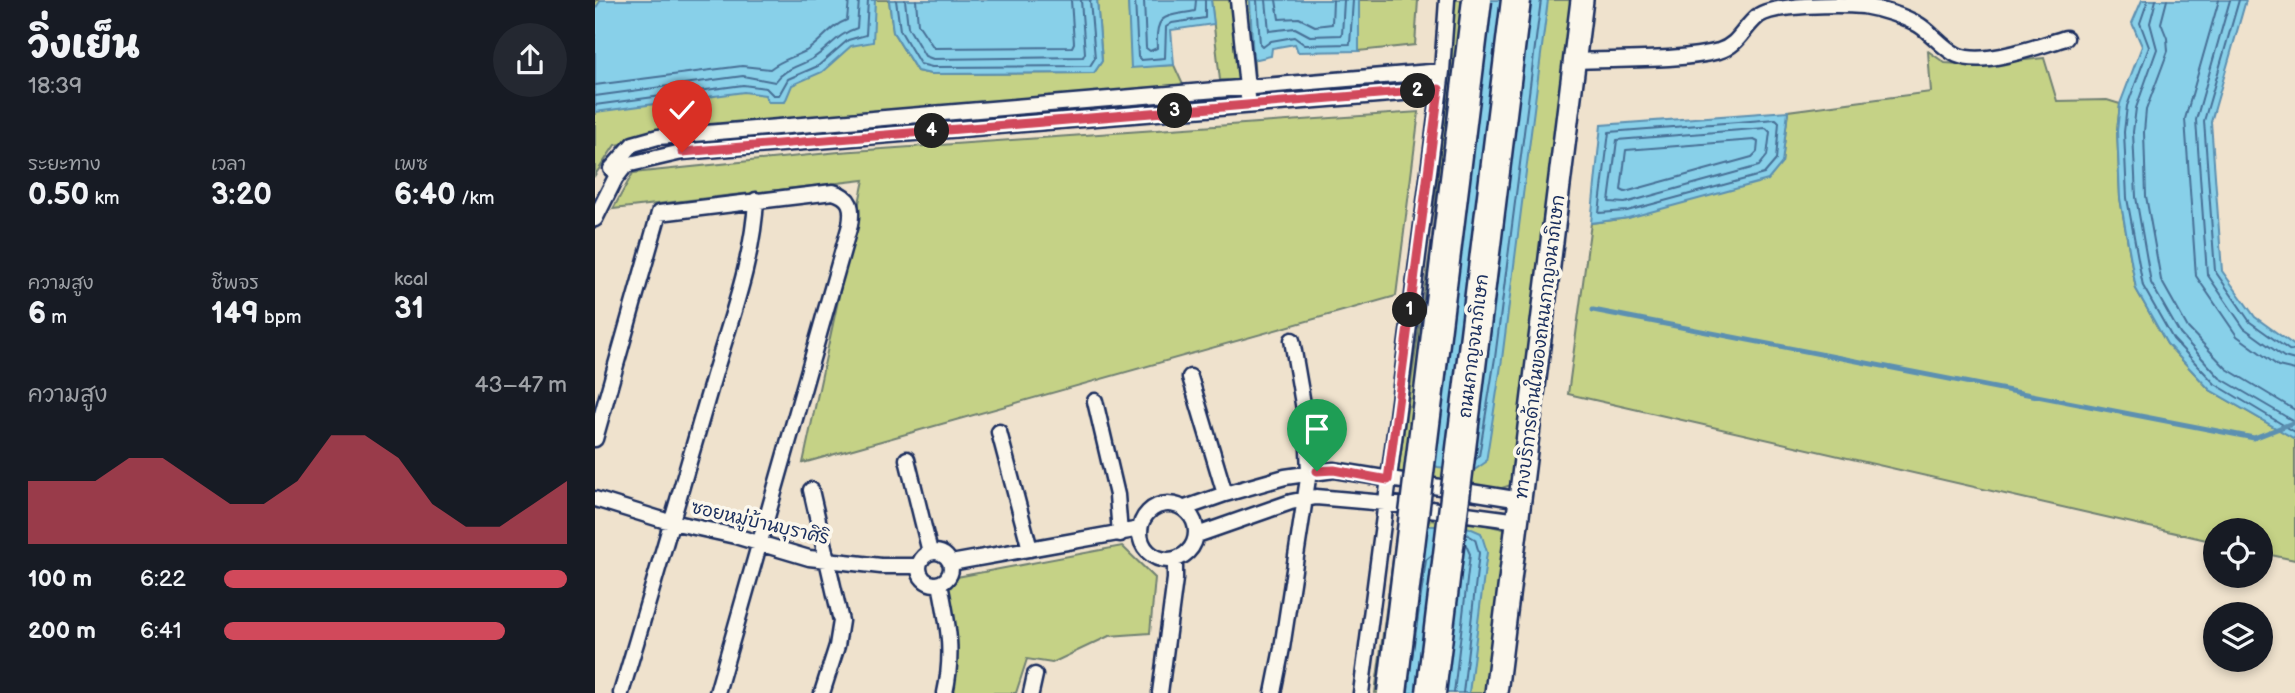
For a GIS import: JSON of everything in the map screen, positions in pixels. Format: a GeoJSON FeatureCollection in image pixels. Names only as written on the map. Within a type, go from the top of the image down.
{"type":"FeatureCollection","features":[{"type":"Feature","properties":{"kind":"highway"},"geometry":{"type":"LineString","coordinates":[[1392,693],[1477,0]]}},
{"type":"Feature","properties":{"kind":"highway","name":"ถนนกาญจนาภิเษก"},"geometry":{"type":"LineString","coordinates":[[1431,693],[1516,0]]}},
{"type":"Feature","properties":{"kind":"main road","name":"ทางบริการด้านในของถนนกาญจนาภิเษก"},"geometry":{"type":"LineString","coordinates":[[1496,693],[1582,0]]}},
{"type":"Feature","properties":{"kind":"street"},"geometry":{"type":"LineString","coordinates":[[1238,0],[1249,105]]}},
{"type":"Feature","properties":{"kind":"street"},"geometry":{"type":"LineString","coordinates":[[1361,693],[1442,71],[1447,0]]}},
{"type":"Feature","properties":{"kind":"street"},"geometry":{"type":"LineString","coordinates":[[1574,61],[1709,53],[1733,45],[1751,22],[1767,11],[1862,3],[1919,25],[1955,54],[1970,58],[2017,52],[2066,38]]}},
{"type":"Feature","properties":{"kind":"street"},"geometry":{"type":"LineString","coordinates":[[595,197],[609,171],[625,152],[642,140],[1442,71]]}},
{"type":"Feature","properties":{"kind":"street"},"geometry":{"type":"LineString","coordinates":[[595,219],[615,179],[626,164],[648,157],[695,150],[1439,89]]}},
{"type":"Feature","properties":{"kind":"street"},"geometry":{"type":"LineString","coordinates":[[1031,106],[1033,123]]}},
{"type":"Feature","properties":{"kind":"street"},"geometry":{"type":"LineString","coordinates":[[595,439],[659,213],[833,192],[850,202],[853,210],[717,693]]}},
{"type":"Feature","properties":{"kind":"street"},"geometry":{"type":"LineString","coordinates":[[621,693],[673,523],[742,278],[755,222],[756,200]]}},
{"type":"Feature","properties":{"kind":"street"},"geometry":{"type":"LineString","coordinates":[[1273,693],[1309,472],[1307,427],[1292,340]]}},
{"type":"Feature","properties":{"kind":"street"},"geometry":{"type":"LineString","coordinates":[[1190,377],[1225,494]]}},
{"type":"Feature","properties":{"kind":"street"},"geometry":{"type":"LineString","coordinates":[[1095,401],[1117,495],[1120,534]]}},
{"type":"Feature","properties":{"kind":"street"},"geometry":{"type":"LineString","coordinates":[[999,432],[1030,549]]}},
{"type":"Feature","properties":{"kind":"street"},"geometry":{"type":"LineString","coordinates":[[907,459],[930,552]]}},
{"type":"Feature","properties":{"kind":"street"},"geometry":{"type":"LineString","coordinates":[[1185,509],[1225,494],[1309,472],[1334,470],[1520,510]]}},
{"type":"Feature","properties":{"kind":"street"},"geometry":{"type":"LineString","coordinates":[[811,490],[841,621],[837,646],[822,693]]}},
{"type":"Feature","properties":{"kind":"street"},"geometry":{"type":"LineString","coordinates":[[1197,535],[1303,499],[1317,497],[1520,510]]}},
{"type":"Feature","properties":{"kind":"street","name":"ซอยหมู่บ้านบุราศิริ"},"geometry":{"type":"LineString","coordinates":[[595,499],[673,523],[809,558],[881,566],[919,566]]}},
{"type":"Feature","properties":{"kind":"street"},"geometry":{"type":"LineString","coordinates":[[1166,503],[1185,509],[1192,516],[1197,535],[1188,553],[1175,559],[1160,560],[1144,548],[1140,529],[1142,519],[1157,506],[1166,503]]}},
{"type":"Feature","properties":{"kind":"street"},"geometry":{"type":"LineString","coordinates":[[951,564],[1140,529]]}},
{"type":"Feature","properties":{"kind":"street"},"geometry":{"type":"LineString","coordinates":[[930,552],[943,554],[951,564],[949,576],[940,584],[927,583],[919,573],[919,566],[930,552]]}},
{"type":"Feature","properties":{"kind":"street"},"geometry":{"type":"LineString","coordinates":[[1160,693],[1171,621],[1175,559]]}},
{"type":"Feature","properties":{"kind":"street"},"geometry":{"type":"LineString","coordinates":[[940,584],[951,664],[945,693]]}},
{"type":"Feature","properties":{"kind":"street"},"geometry":{"type":"LineString","coordinates":[[1031,693],[1035,676]]}},
{"type":"Feature","properties":{"kind":"green space"},"geometry":{"type":"Polygon","coordinates":[[[595,0],[889,0],[893,32],[917,71],[931,74],[1094,73],[1102,61],[1097,0],[1128,0],[1132,67],[1174,65],[1184,87],[857,114],[615,145],[595,175],[595,0]]]}},
{"type":"Feature","properties":{"kind":"green space"},"geometry":{"type":"Polygon","coordinates":[[[1211,0],[1250,0],[1255,82],[1220,80],[1211,0]]]}},
{"type":"Feature","properties":{"kind":"green space"},"geometry":{"type":"Polygon","coordinates":[[[1359,0],[1418,0],[1415,45],[1359,51],[1359,0]]]}},
{"type":"Feature","properties":{"kind":"green space"},"geometry":{"type":"Polygon","coordinates":[[[1454,0],[1571,0],[1511,485],[1496,490],[1398,472],[1432,238],[1454,0]]]}},
{"type":"Feature","properties":{"kind":"green space"},"geometry":{"type":"Polygon","coordinates":[[[1928,51],[1945,63],[1977,65],[2044,58],[2057,101],[2107,100],[2120,104],[2117,131],[2120,198],[2136,289],[2167,344],[2210,390],[2295,439],[2295,560],[2273,555],[2273,518],[2203,518],[2203,539],[1568,394],[1591,223],[1628,218],[1782,163],[1788,111],[1931,92],[1928,51]]]}},
{"type":"Feature","properties":{"kind":"green space"},"geometry":{"type":"Polygon","coordinates":[[[1419,112],[1396,296],[803,463],[864,180],[613,209],[633,173],[839,152],[1419,112]]]}},
{"type":"Feature","properties":{"kind":"green space"},"geometry":{"type":"Polygon","coordinates":[[[1426,519],[1474,522],[1507,530],[1487,693],[1375,693],[1398,522],[1426,519]]]}},
{"type":"Feature","properties":{"kind":"green space"},"geometry":{"type":"Polygon","coordinates":[[[1122,546],[1155,578],[1150,633],[1109,636],[1052,663],[1027,659],[1016,693],[952,693],[956,675],[949,590],[957,577],[1122,546]]]}},
{"type":"Feature","properties":{"kind":"water"},"geometry":{"type":"Polygon","coordinates":[[[601,0],[875,0],[873,42],[851,46],[822,72],[792,85],[785,102],[768,102],[765,95],[744,92],[595,112],[595,9],[601,0]]]}},
{"type":"Feature","properties":{"kind":"water"},"geometry":{"type":"Polygon","coordinates":[[[889,0],[1097,0],[1102,61],[1094,73],[931,74],[917,71],[893,32],[889,0]]]}},
{"type":"Feature","properties":{"kind":"water"},"geometry":{"type":"Polygon","coordinates":[[[1128,0],[1211,0],[1214,24],[1171,30],[1174,65],[1131,68],[1128,0]]]}},
{"type":"Feature","properties":{"kind":"water"},"geometry":{"type":"Polygon","coordinates":[[[1250,0],[1359,0],[1359,51],[1298,52],[1295,44],[1272,48],[1271,56],[1253,60],[1250,0]]]}},
{"type":"Feature","properties":{"kind":"water"},"geometry":{"type":"Polygon","coordinates":[[[1468,0],[1548,0],[1502,359],[1486,462],[1473,471],[1438,467],[1406,458],[1468,0]]]}},
{"type":"Feature","properties":{"kind":"water"},"geometry":{"type":"Polygon","coordinates":[[[2142,0],[2246,0],[2211,122],[2222,271],[2255,317],[2295,346],[2295,439],[2210,390],[2167,344],[2136,289],[2120,198],[2117,131],[2120,104],[2142,46],[2132,23],[2142,0]]]}},
{"type":"Feature","properties":{"kind":"water"},"geometry":{"type":"Polygon","coordinates":[[[1788,111],[1782,163],[1768,180],[1628,218],[1591,223],[1601,125],[1788,111]]]}},
{"type":"Feature","properties":{"kind":"water"},"geometry":{"type":"Polygon","coordinates":[[[1430,526],[1465,526],[1481,533],[1487,552],[1469,693],[1381,693],[1402,543],[1430,526]]]}},
{"type":"Feature","properties":{"kind":"waterway"},"geometry":{"type":"LineString","coordinates":[[1593,310],[2254,438],[2295,422]]}},
{"type":"Feature","properties":{"kind":"route"},"geometry":{"type":"LineString","coordinates":[[682,152],[1439,89],[1388,480],[1334,470],[1317,471]]}}]}
